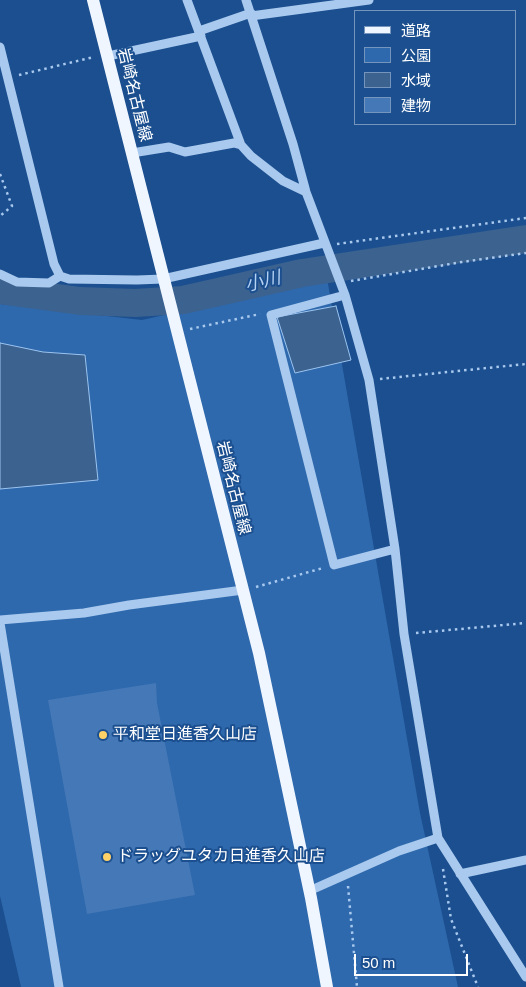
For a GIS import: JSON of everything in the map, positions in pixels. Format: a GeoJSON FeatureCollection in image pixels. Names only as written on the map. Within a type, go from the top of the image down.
{"type":"FeatureCollection","features":[{"type":"Feature","properties":{"kind":"main road","name":"岩崎名古屋線"},"geometry":{"type":"LineString","coordinates":[[93,0],[259,653],[309,891],[327,987]]}},
{"type":"Feature","properties":{"kind":"street"},"geometry":{"type":"LineString","coordinates":[[187,0],[241,145],[251,156],[283,181],[306,192]]}},
{"type":"Feature","properties":{"kind":"street"},"geometry":{"type":"LineString","coordinates":[[246,0],[293,144],[306,192],[345,295],[369,380],[395,549],[404,634],[438,838],[526,977]]}},
{"type":"Feature","properties":{"kind":"street"},"geometry":{"type":"LineString","coordinates":[[107,55],[200,33],[251,15],[369,0]]}},
{"type":"Feature","properties":{"kind":"street"},"geometry":{"type":"LineString","coordinates":[[0,46],[54,264],[60,276],[69,279],[137,280],[165,284],[325,244]]}},
{"type":"Feature","properties":{"kind":"street"},"geometry":{"type":"LineString","coordinates":[[132,153],[169,147],[185,152],[234,143],[241,145]]}},
{"type":"Feature","properties":{"kind":"street"},"geometry":{"type":"LineString","coordinates":[[0,274],[17,282],[49,283],[60,276]]}},
{"type":"Feature","properties":{"kind":"street"},"geometry":{"type":"LineString","coordinates":[[345,295],[271,315],[334,565],[395,549]]}},
{"type":"Feature","properties":{"kind":"street"},"geometry":{"type":"LineString","coordinates":[[59,987],[0,621],[84,613],[243,590]]}},
{"type":"Feature","properties":{"kind":"street"},"geometry":{"type":"LineString","coordinates":[[309,891],[399,851],[438,838]]}},
{"type":"Feature","properties":{"kind":"street"},"geometry":{"type":"LineString","coordinates":[[460,874],[526,860]]}},
{"type":"Feature","properties":{"kind":"path"},"geometry":{"type":"LineString","coordinates":[[9,78],[107,55]]}},
{"type":"Feature","properties":{"kind":"path"},"geometry":{"type":"LineString","coordinates":[[0,174],[12,206],[0,216]]}},
{"type":"Feature","properties":{"kind":"path"},"geometry":{"type":"LineString","coordinates":[[325,244],[526,218]]}},
{"type":"Feature","properties":{"kind":"path"},"geometry":{"type":"LineString","coordinates":[[339,282],[526,253]]}},
{"type":"Feature","properties":{"kind":"path"},"geometry":{"type":"LineString","coordinates":[[175,326],[268,313],[271,315]]}},
{"type":"Feature","properties":{"kind":"path"},"geometry":{"type":"LineString","coordinates":[[369,380],[526,364]]}},
{"type":"Feature","properties":{"kind":"path"},"geometry":{"type":"LineString","coordinates":[[243,590],[334,565]]}},
{"type":"Feature","properties":{"kind":"path"},"geometry":{"type":"LineString","coordinates":[[404,634],[526,623]]}},
{"type":"Feature","properties":{"kind":"path"},"geometry":{"type":"LineString","coordinates":[[443,865],[451,919],[478,987]]}},
{"type":"Feature","properties":{"kind":"path"},"geometry":{"type":"LineString","coordinates":[[347,874],[357,987]]}},
{"type":"Feature","properties":{"kind":"green space"},"geometry":{"type":"Polygon","coordinates":[[[327,278],[420,813],[458,987],[21,987],[0,896],[0,304],[142,320],[327,278]]]}},
{"type":"Feature","properties":{"kind":"water"},"geometry":{"type":"Polygon","coordinates":[[[336,306],[351,360],[295,373],[277,317],[336,306]]]}},
{"type":"Feature","properties":{"kind":"water"},"geometry":{"type":"Polygon","coordinates":[[[0,343],[43,352],[85,355],[98,480],[0,489],[0,343]]]}},
{"type":"Feature","properties":{"kind":"building"},"geometry":{"type":"Polygon","coordinates":[[[156,683],[157,703],[195,895],[87,914],[48,700],[156,683]]]}},
{"type":"Feature","properties":{"kind":"waterway","name":"小川"},"geometry":{"type":"LineString","coordinates":[[0,290],[80,301],[135,303],[183,300],[302,273],[526,239]]}},
{"type":"Feature","properties":{"kind":"place","name":"平和堂日進香久山店"},"geometry":{"type":"Point","coordinates":[103,735]}},
{"type":"Feature","properties":{"kind":"place","name":"ドラッグユタカ日進香久山店"},"geometry":{"type":"Point","coordinates":[107,857]}}]}
